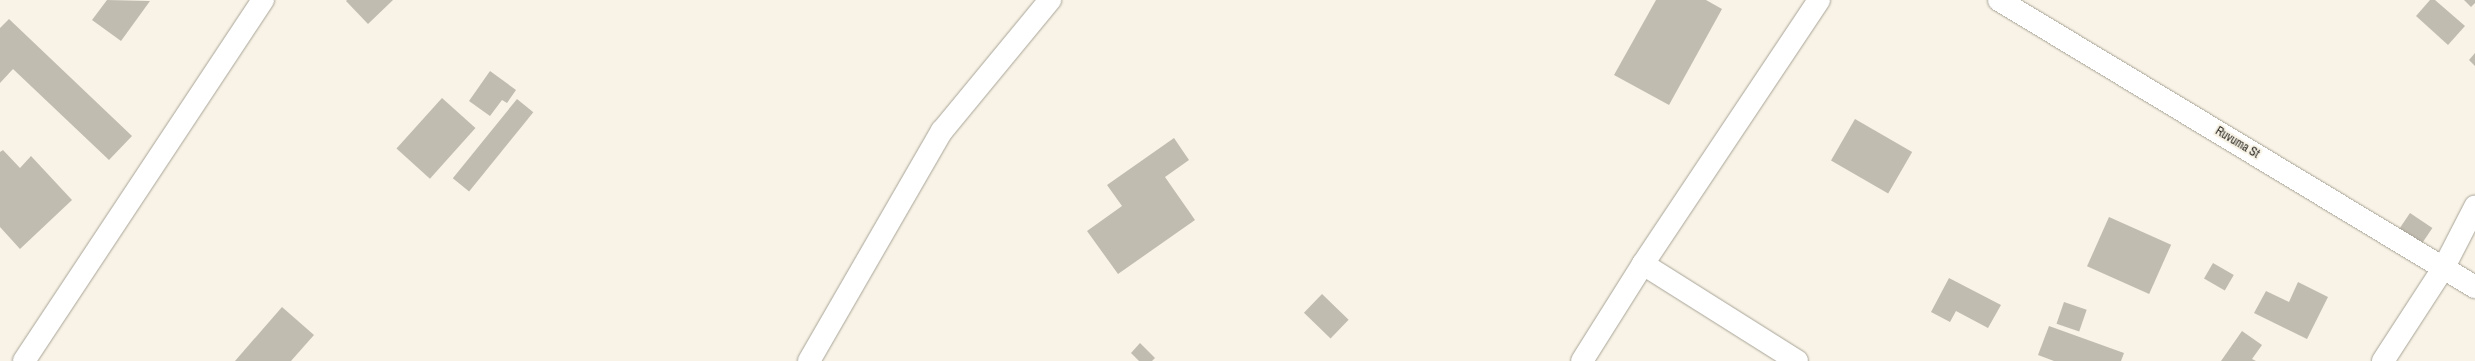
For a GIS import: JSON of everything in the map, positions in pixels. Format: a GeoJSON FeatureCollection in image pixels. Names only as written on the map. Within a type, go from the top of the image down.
{"type":"FeatureCollection","features":[{"type":"Feature","properties":{"kind":"street"},"geometry":{"type":"LineString","coordinates":[[24,361],[263,0]]}},
{"type":"Feature","properties":{"kind":"street"},"geometry":{"type":"LineString","coordinates":[[809,361],[942,130],[1050,0]]}},
{"type":"Feature","properties":{"kind":"street"},"geometry":{"type":"LineString","coordinates":[[1582,361],[1643,264],[1819,0]]}},
{"type":"Feature","properties":{"kind":"street","name":"Ruvuma St"},"geometry":{"type":"LineString","coordinates":[[1999,0],[2475,287]]}},
{"type":"Feature","properties":{"kind":"street"},"geometry":{"type":"LineString","coordinates":[[2382,361],[2444,267],[2475,207]]}},
{"type":"Feature","properties":{"kind":"street"},"geometry":{"type":"LineString","coordinates":[[1643,264],[1797,361]]}},
{"type":"Feature","properties":{"kind":"building"},"geometry":{"type":"Polygon","coordinates":[[[107,0],[150,1],[121,41],[92,20],[107,0]]]}},
{"type":"Feature","properties":{"kind":"building"},"geometry":{"type":"Polygon","coordinates":[[[393,0],[368,24],[346,1],[393,0]]]}},
{"type":"Feature","properties":{"kind":"building"},"geometry":{"type":"Polygon","coordinates":[[[1656,0],[1706,0],[1722,9],[1669,105],[1614,75],[1656,0]]]}},
{"type":"Feature","properties":{"kind":"building"},"geometry":{"type":"Polygon","coordinates":[[[2430,0],[2435,0],[2465,26],[2448,45],[2416,16],[2430,0]]]}},
{"type":"Feature","properties":{"kind":"building"},"geometry":{"type":"Polygon","coordinates":[[[2464,0],[2475,0],[2475,3],[2471,7],[2464,0]]]}},
{"type":"Feature","properties":{"kind":"building"},"geometry":{"type":"Polygon","coordinates":[[[9,19],[132,136],[109,160],[13,69],[0,83],[0,28],[9,19]]]}},
{"type":"Feature","properties":{"kind":"building"},"geometry":{"type":"Polygon","coordinates":[[[2475,53],[2475,66],[2469,60],[2475,53]]]}},
{"type":"Feature","properties":{"kind":"building"},"geometry":{"type":"Polygon","coordinates":[[[490,71],[516,90],[507,103],[502,100],[490,116],[469,101],[490,71]]]}},
{"type":"Feature","properties":{"kind":"building"},"geometry":{"type":"Polygon","coordinates":[[[442,98],[475,128],[430,179],[396,149],[442,98]]]}},
{"type":"Feature","properties":{"kind":"building"},"geometry":{"type":"Polygon","coordinates":[[[517,99],[533,112],[469,191],[453,178],[517,99]]]}},
{"type":"Feature","properties":{"kind":"building"},"geometry":{"type":"Polygon","coordinates":[[[1855,119],[1912,152],[1888,194],[1831,161],[1855,119]]]}},
{"type":"Feature","properties":{"kind":"building"},"geometry":{"type":"Polygon","coordinates":[[[1174,138],[1189,160],[1165,177],[1195,220],[1118,274],[1087,231],[1122,206],[1107,185],[1174,138]]]}},
{"type":"Feature","properties":{"kind":"building"},"geometry":{"type":"Polygon","coordinates":[[[3,150],[20,168],[31,156],[72,200],[20,249],[0,227],[0,152],[3,150]]]}},
{"type":"Feature","properties":{"kind":"building"},"geometry":{"type":"Polygon","coordinates":[[[2410,213],[2432,228],[2420,246],[2398,231],[2410,213]]]}},
{"type":"Feature","properties":{"kind":"building"},"geometry":{"type":"Polygon","coordinates":[[[2109,217],[2171,245],[2149,294],[2087,266],[2109,217]]]}},
{"type":"Feature","properties":{"kind":"building"},"geometry":{"type":"Polygon","coordinates":[[[2213,263],[2234,275],[2225,291],[2204,279],[2213,263]]]}},
{"type":"Feature","properties":{"kind":"building"},"geometry":{"type":"Polygon","coordinates":[[[1949,278],[2001,305],[1988,328],[1956,311],[1950,322],[1931,312],[1949,278]]]}},
{"type":"Feature","properties":{"kind":"building"},"geometry":{"type":"Polygon","coordinates":[[[2298,282],[2328,297],[2307,339],[2254,313],[2266,291],[2289,302],[2298,282]]]}},
{"type":"Feature","properties":{"kind":"building"},"geometry":{"type":"Polygon","coordinates":[[[1322,294],[1349,320],[1331,338],[1304,313],[1322,294]]]}},
{"type":"Feature","properties":{"kind":"building"},"geometry":{"type":"Polygon","coordinates":[[[2064,302],[2087,310],[2079,332],[2057,324],[2064,302]]]}},
{"type":"Feature","properties":{"kind":"building"},"geometry":{"type":"Polygon","coordinates":[[[282,307],[314,335],[291,361],[235,361],[282,307]]]}},
{"type":"Feature","properties":{"kind":"building"},"geometry":{"type":"Polygon","coordinates":[[[2049,326],[2124,353],[2121,361],[2054,361],[2038,355],[2049,326]]]}},
{"type":"Feature","properties":{"kind":"building"},"geometry":{"type":"Polygon","coordinates":[[[2242,331],[2262,345],[2252,359],[2256,361],[2221,361],[2242,331]]]}},
{"type":"Feature","properties":{"kind":"building"},"geometry":{"type":"Polygon","coordinates":[[[1140,343],[1155,358],[1152,361],[1139,361],[1131,353],[1140,343]]]}}]}
